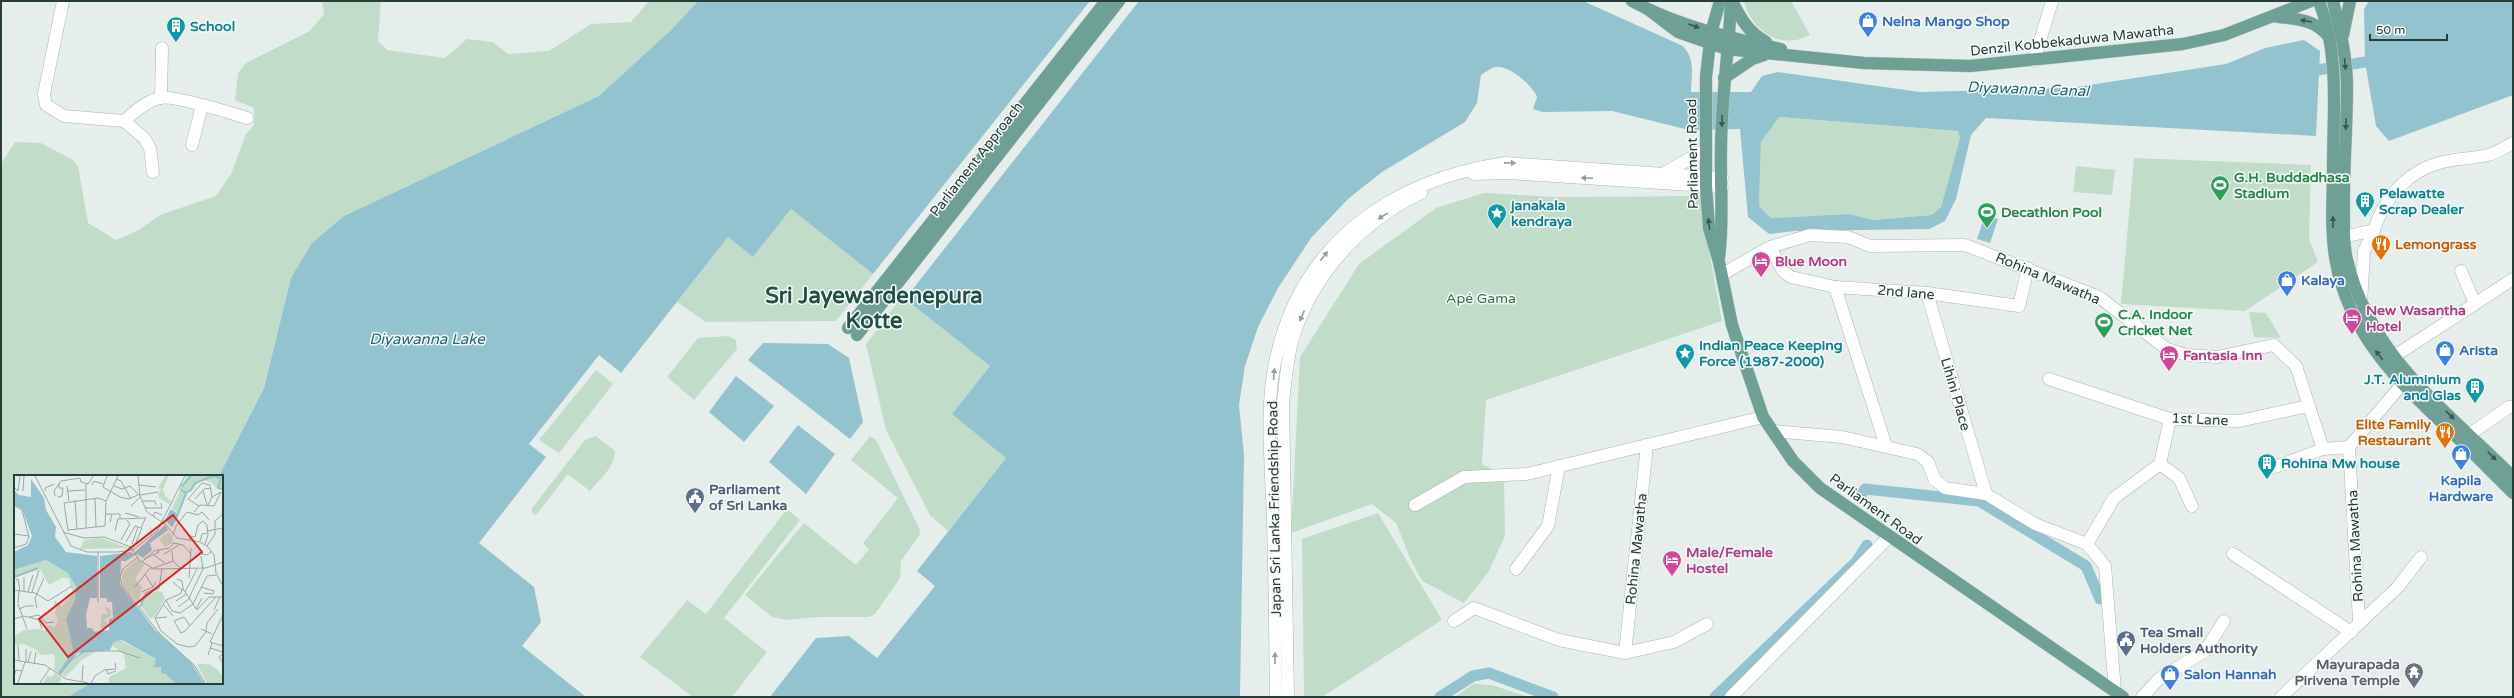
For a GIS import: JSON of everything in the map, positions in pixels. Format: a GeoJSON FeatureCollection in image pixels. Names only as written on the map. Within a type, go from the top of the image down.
{"type":"FeatureCollection","features":[{"type":"Feature","properties":{"kind":"main road","name":"Parliament Approach"},"geometry":{"type":"LineString","coordinates":[[1106,1],[852,332],[1119,1]]}},
{"type":"Feature","properties":{"kind":"main road"},"geometry":{"type":"LineString","coordinates":[[1632,1],[1710,39]]}},
{"type":"Feature","properties":{"kind":"main road","name":"Parliament Road"},"geometry":{"type":"LineString","coordinates":[[1720,1],[1710,39],[1706,86],[1706,181],[1709,228],[1719,262],[1732,325],[1763,417],[1793,461],[1820,488],[1888,537],[2119,694]]}},
{"type":"Feature","properties":{"kind":"main road"},"geometry":{"type":"LineString","coordinates":[[1724,84],[1752,59],[1772,51],[1754,35],[1743,22],[1731,1]]}},
{"type":"Feature","properties":{"kind":"main road","name":"Parliament Road"},"geometry":{"type":"LineString","coordinates":[[1719,262],[1723,229],[1721,151],[1724,84],[1731,1]]}},
{"type":"Feature","properties":{"kind":"main road"},"geometry":{"type":"LineString","coordinates":[[2286,1],[2274,16],[2312,22],[2321,27],[2337,41]]}},
{"type":"Feature","properties":{"kind":"main road","name":"Denzil Kobbekaduwa Mawatha"},"geometry":{"type":"LineString","coordinates":[[1727,44],[1864,63],[1970,66],[2034,61],[2183,44],[2224,35],[2311,1]]}},
{"type":"Feature","properties":{"kind":"main road"},"geometry":{"type":"LineString","coordinates":[[2319,1],[2337,41]]}},
{"type":"Feature","properties":{"kind":"main road"},"geometry":{"type":"LineString","coordinates":[[2333,1],[2341,86],[2343,191],[2336,262],[2353,314],[2363,335],[2405,381],[2466,438],[2513,477]]}},
{"type":"Feature","properties":{"kind":"main road"},"geometry":{"type":"LineString","coordinates":[[2337,41],[2350,1]]}},
{"type":"Feature","properties":{"kind":"main road"},"geometry":{"type":"LineString","coordinates":[[1649,10],[1698,47],[1707,68]]}},
{"type":"Feature","properties":{"kind":"main road"},"geometry":{"type":"LineString","coordinates":[[1678,32],[1727,44]]}},
{"type":"Feature","properties":{"kind":"main road"},"geometry":{"type":"LineString","coordinates":[[2339,239],[2361,304],[2393,357],[2405,381]]}},
{"type":"Feature","properties":{"kind":"main road"},"geometry":{"type":"LineString","coordinates":[[2466,438],[2513,493]]}},
{"type":"Feature","properties":{"kind":"street"},"geometry":{"type":"LineString","coordinates":[[63,1],[44,94],[46,105],[64,116],[124,121],[144,138],[150,148],[153,172]]}},
{"type":"Feature","properties":{"kind":"street"},"geometry":{"type":"LineString","coordinates":[[2034,61],[2052,1]]}},
{"type":"Feature","properties":{"kind":"street"},"geometry":{"type":"LineString","coordinates":[[161,98],[162,48]]}},
{"type":"Feature","properties":{"kind":"street"},"geometry":{"type":"LineString","coordinates":[[124,121],[147,103],[161,98],[202,105],[247,118]]}},
{"type":"Feature","properties":{"kind":"street"},"geometry":{"type":"LineString","coordinates":[[192,145],[202,105]]}},
{"type":"Feature","properties":{"kind":"street"},"geometry":{"type":"LineString","coordinates":[[1662,174],[1706,144]]}},
{"type":"Feature","properties":{"kind":"street"},"geometry":{"type":"LineString","coordinates":[[2361,304],[2364,251],[2374,230],[2378,215],[2392,194],[2412,175],[2439,163],[2489,155],[2513,144]]}},
{"type":"Feature","properties":{"kind":"street","name":"Japan Sri Lanka Friendship Road"},"geometry":{"type":"LineString","coordinates":[[1276,697],[1270,415],[1276,358],[1289,316],[1306,278],[1334,243],[1370,213],[1401,194],[1471,168],[1506,162],[1662,174],[1722,183]]}},
{"type":"Feature","properties":{"kind":"street","name":"Japan Sri Lanka Friendship Road"},"geometry":{"type":"LineString","coordinates":[[1288,697],[1283,401],[1289,356],[1294,335],[1304,311],[1326,271],[1374,221],[1408,200],[1433,188],[1478,173],[1706,181]]}},
{"type":"Feature","properties":{"kind":"street"},"geometry":{"type":"LineString","coordinates":[[2339,239],[2374,230]]}},
{"type":"Feature","properties":{"kind":"street","name":"Rohina Mawatha"},"geometry":{"type":"LineString","coordinates":[[1721,275],[1770,247],[1810,235],[1848,237],[1870,246],[1965,245],[2028,268],[2098,297],[2167,349],[2187,355],[2217,357],[2274,345],[2296,366],[2323,449]]}},
{"type":"Feature","properties":{"kind":"street","name":"2nd lane"},"geometry":{"type":"LineString","coordinates":[[1770,247],[1783,271],[1791,277],[1835,287],[1927,293],[2019,306],[2028,268]]}},
{"type":"Feature","properties":{"kind":"street"},"geometry":{"type":"LineString","coordinates":[[2461,271],[2476,304]]}},
{"type":"Feature","properties":{"kind":"street"},"geometry":{"type":"LineString","coordinates":[[2393,357],[2513,279]]}},
{"type":"Feature","properties":{"kind":"street"},"geometry":{"type":"LineString","coordinates":[[1835,287],[1886,446]]}},
{"type":"Feature","properties":{"kind":"street","name":"Lihini Place"},"geometry":{"type":"LineString","coordinates":[[1927,293],[1986,494]]}},
{"type":"Feature","properties":{"kind":"street","name":"1st Lane"},"geometry":{"type":"LineString","coordinates":[[2049,379],[2170,419],[2239,421],[2308,406]]}},
{"type":"Feature","properties":{"kind":"street"},"geometry":{"type":"LineString","coordinates":[[2275,467],[2323,449],[2349,447],[2405,381]]}},
{"type":"Feature","properties":{"kind":"street"},"geometry":{"type":"LineString","coordinates":[[2466,438],[2509,407],[2513,407]]}},
{"type":"Feature","properties":{"kind":"street"},"geometry":{"type":"LineString","coordinates":[[1415,505],[1464,477],[1527,474],[1763,417]]}},
{"type":"Feature","properties":{"kind":"street"},"geometry":{"type":"LineString","coordinates":[[2087,544],[2114,498],[2160,464],[2170,419]]}},
{"type":"Feature","properties":{"kind":"street"},"geometry":{"type":"LineString","coordinates":[[1773,431],[1842,437],[1917,454],[1928,462],[1935,480],[1945,488],[1986,494],[2035,524],[2087,544],[2105,566],[2119,694]]}},
{"type":"Feature","properties":{"kind":"street","name":"Rohina Mawatha"},"geometry":{"type":"LineString","coordinates":[[1625,653],[1647,445]]}},
{"type":"Feature","properties":{"kind":"street","name":"Rohina Mawatha"},"geometry":{"type":"LineString","coordinates":[[2349,447],[2359,621]]}},
{"type":"Feature","properties":{"kind":"street"},"geometry":{"type":"LineString","coordinates":[[2160,464],[2179,478],[2192,506]]}},
{"type":"Feature","properties":{"kind":"street"},"geometry":{"type":"LineString","coordinates":[[1516,569],[1548,526],[1559,466]]}},
{"type":"Feature","properties":{"kind":"street"},"geometry":{"type":"LineString","coordinates":[[1731,697],[1888,537]]}},
{"type":"Feature","properties":{"kind":"street"},"geometry":{"type":"LineString","coordinates":[[2233,554],[2351,632]]}},
{"type":"Feature","properties":{"kind":"street"},"geometry":{"type":"LineString","coordinates":[[2281,697],[2351,632],[2359,621],[2398,587],[2421,557]]}},
{"type":"Feature","properties":{"kind":"street"},"geometry":{"type":"LineString","coordinates":[[1454,620],[1474,608],[1559,640],[1625,653],[1674,642],[1707,624]]}},
{"type":"Feature","properties":{"kind":"street"},"geometry":{"type":"LineString","coordinates":[[2142,697],[2159,679],[2205,651],[2224,621]]}},
{"type":"Feature","properties":{"kind":"green space"},"geometry":{"type":"Polygon","coordinates":[[[322,1],[381,1],[378,41],[387,50],[445,58],[467,39],[493,42],[508,54],[549,51],[591,24],[631,22],[649,1],[698,1],[672,29],[599,96],[344,216],[291,278],[264,388],[220,475],[14,475],[14,684],[89,684],[68,697],[1,697],[1,164],[15,142],[41,143],[73,160],[78,166],[88,223],[116,240],[139,230],[160,215],[216,196],[231,174],[246,134],[254,125],[254,108],[235,100],[238,73],[246,63],[310,31],[324,14],[322,1]]]}},
{"type":"Feature","properties":{"kind":"green space"},"geometry":{"type":"Polygon","coordinates":[[[1744,1],[1791,1],[1810,35],[1789,41],[1769,35],[1753,21],[1744,1]]]}},
{"type":"Feature","properties":{"kind":"green space"},"geometry":{"type":"Polygon","coordinates":[[[1778,117],[1958,131],[1960,138],[1941,207],[1932,215],[1873,220],[1849,214],[1771,218],[1759,206],[1761,142],[1778,117]]]}},
{"type":"Feature","properties":{"kind":"green space","name":"G.H. Buddadhasa Stadium"},"geometry":{"type":"Polygon","coordinates":[[[2134,158],[2311,165],[2309,239],[2318,262],[2245,311],[2121,304],[2134,158]]]}},
{"type":"Feature","properties":{"kind":"green space"},"geometry":{"type":"Polygon","coordinates":[[[2076,166],[2115,170],[2112,195],[2073,192],[2076,166]]]}},
{"type":"Feature","properties":{"kind":"green space","name":"Apé Gama"},"geometry":{"type":"Polygon","coordinates":[[[1484,193],[1555,197],[1704,196],[1705,230],[1722,321],[1486,400],[1482,464],[1504,475],[1505,536],[1489,571],[1464,603],[1422,581],[1411,560],[1396,523],[1372,504],[1291,533],[1300,357],[1359,264],[1436,208],[1484,193]]]}},
{"type":"Feature","properties":{"kind":"green space"},"geometry":{"type":"Polygon","coordinates":[[[791,209],[873,274],[836,321],[706,322],[677,302],[728,237],[753,257],[791,209]]]}},
{"type":"Feature","properties":{"kind":"green space"},"geometry":{"type":"Polygon","coordinates":[[[902,297],[990,366],[952,414],[1007,457],[948,531],[930,515],[886,430],[866,344],[902,297]]]}},
{"type":"Feature","properties":{"kind":"green space"},"geometry":{"type":"Polygon","coordinates":[[[2249,312],[2266,313],[2281,338],[2254,337],[2249,312]]]}},
{"type":"Feature","properties":{"kind":"green space"},"geometry":{"type":"Polygon","coordinates":[[[728,336],[736,340],[737,349],[694,400],[667,377],[698,338],[728,336]]]}},
{"type":"Feature","properties":{"kind":"green space"},"geometry":{"type":"Polygon","coordinates":[[[596,370],[613,384],[559,453],[539,440],[596,370]]]}},
{"type":"Feature","properties":{"kind":"green space"},"geometry":{"type":"Polygon","coordinates":[[[596,436],[615,451],[610,468],[590,491],[568,474],[536,515],[532,513],[532,508],[585,440],[596,436]]]}},
{"type":"Feature","properties":{"kind":"green space"},"geometry":{"type":"Polygon","coordinates":[[[870,436],[876,440],[920,530],[919,536],[901,561],[900,578],[875,614],[869,617],[818,617],[787,620],[772,617],[745,595],[804,523],[856,565],[869,549],[863,543],[898,498],[851,460],[870,436]]]}},
{"type":"Feature","properties":{"kind":"green space"},"geometry":{"type":"Polygon","coordinates":[[[787,509],[800,520],[724,618],[767,652],[732,697],[693,697],[640,657],[687,600],[706,614],[787,509]]]}},
{"type":"Feature","properties":{"kind":"green space"},"geometry":{"type":"Polygon","coordinates":[[[1378,513],[1442,620],[1322,697],[1304,697],[1302,539],[1378,513]]]}},
{"type":"Feature","properties":{"kind":"green space"},"geometry":{"type":"Polygon","coordinates":[[[1473,684],[1492,685],[1528,697],[1455,697],[1473,684]]]}},
{"type":"Feature","properties":{"kind":"water","name":"Diyawanna Lake"},"geometry":{"type":"Polygon","coordinates":[[[698,1],[1090,1],[873,274],[791,209],[753,257],[728,237],[621,373],[599,355],[529,444],[546,457],[479,543],[534,587],[541,622],[522,646],[586,697],[68,697],[89,684],[223,684],[223,475],[220,475],[264,388],[291,278],[312,243],[344,216],[599,96],[672,29],[698,1]]]}},
{"type":"Feature","properties":{"kind":"water"},"geometry":{"type":"Polygon","coordinates":[[[1139,1],[1583,1],[1683,46],[1690,57],[1691,62],[1691,92],[1751,92],[1762,76],[1778,72],[1920,92],[2070,88],[2226,64],[2265,48],[2304,40],[2320,51],[2316,136],[1986,118],[1971,135],[1956,199],[1945,221],[1929,229],[1794,231],[1769,234],[1748,217],[1740,129],[1689,130],[1612,111],[1542,112],[1533,109],[1537,97],[1530,87],[1513,72],[1501,67],[1489,69],[1481,75],[1477,103],[1465,122],[1382,172],[1348,199],[1311,238],[1278,288],[1258,327],[1245,366],[1239,405],[1244,455],[1240,697],[770,697],[816,638],[849,636],[877,658],[935,586],[917,571],[1006,458],[952,414],[990,366],[905,299],[1139,1]],[[1779,117],[1761,142],[1759,206],[1771,218],[1849,214],[1873,220],[1932,215],[1941,207],[1960,138],[1958,131],[1779,117]]]}},
{"type":"Feature","properties":{"kind":"water"},"geometry":{"type":"Polygon","coordinates":[[[2369,1],[2513,1],[2513,95],[2389,141],[2376,126],[2365,62],[2364,9],[2369,1]]]}},
{"type":"Feature","properties":{"kind":"water","name":"Decathlon Pool"},"geometry":{"type":"Polygon","coordinates":[[[1985,215],[1998,219],[1990,243],[1977,239],[1985,215]]]}},
{"type":"Feature","properties":{"kind":"water"},"geometry":{"type":"Polygon","coordinates":[[[763,343],[828,344],[849,358],[863,422],[850,439],[748,360],[763,343]]]}},
{"type":"Feature","properties":{"kind":"water"},"geometry":{"type":"Polygon","coordinates":[[[736,376],[774,406],[744,442],[709,412],[736,376]]]}},
{"type":"Feature","properties":{"kind":"water"},"geometry":{"type":"Polygon","coordinates":[[[798,425],[835,454],[806,494],[769,462],[798,425]]]}},
{"type":"Feature","properties":{"kind":"waterway","name":"Diyawanna Canal"},"geometry":{"type":"LineString","coordinates":[[2306,72],[2365,62]]}},
{"type":"Feature","properties":{"kind":"waterway"},"geometry":{"type":"LineString","coordinates":[[1859,498],[1865,489],[1979,501],[2086,566],[2100,599]]}},
{"type":"Feature","properties":{"kind":"waterway"},"geometry":{"type":"LineString","coordinates":[[1715,697],[1857,561],[1867,545]]}},
{"type":"Feature","properties":{"kind":"waterway"},"geometry":{"type":"LineString","coordinates":[[1440,697],[1473,676],[1489,673],[1553,697]]}},
{"type":"Feature","properties":{"kind":"place","name":"Nelna Mango Shop"},"geometry":{"type":"Point","coordinates":[1868,38]}},
{"type":"Feature","properties":{"kind":"place","name":"School"},"geometry":{"type":"Point","coordinates":[176,43]}},
{"type":"Feature","properties":{"kind":"place","name":"G.H. Buddadhasa Stadium"},"geometry":{"type":"Point","coordinates":[2220,202]}},
{"type":"Feature","properties":{"kind":"place","name":"Pelawatte Scrap Dealer"},"geometry":{"type":"Point","coordinates":[2365,218]}},
{"type":"Feature","properties":{"kind":"place","name":"Decathlon Pool"},"geometry":{"type":"Point","coordinates":[1987,229]}},
{"type":"Feature","properties":{"kind":"place","name":"janakala kendraya"},"geometry":{"type":"Point","coordinates":[1497,230]}},
{"type":"Feature","properties":{"kind":"place","name":"Lemongrass"},"geometry":{"type":"Point","coordinates":[2381,261]}},
{"type":"Feature","properties":{"kind":"place","name":"Blue Moon"},"geometry":{"type":"Point","coordinates":[1761,278]}},
{"type":"Feature","properties":{"kind":"place","name":"Kalaya"},"geometry":{"type":"Point","coordinates":[2287,297]}},
{"type":"Feature","properties":{"kind":"place","name":"New Wasantha Hotel"},"geometry":{"type":"Point","coordinates":[2352,335]}},
{"type":"Feature","properties":{"kind":"place","name":"C.A. Indoor Cricket Net"},"geometry":{"type":"Point","coordinates":[2104,339]}},
{"type":"Feature","properties":{"kind":"place","name":"Arista"},"geometry":{"type":"Point","coordinates":[2445,367]}},
{"type":"Feature","properties":{"kind":"place","name":"Indian Peace Keeping Force (1987-2000)"},"geometry":{"type":"Point","coordinates":[1685,370]}},
{"type":"Feature","properties":{"kind":"place","name":"Fantasia Inn"},"geometry":{"type":"Point","coordinates":[2169,372]}},
{"type":"Feature","properties":{"kind":"place","name":"J.T. Aluminium and Glas"},"geometry":{"type":"Point","coordinates":[2475,404]}},
{"type":"Feature","properties":{"kind":"place","name":"Elite Family Restaurant"},"geometry":{"type":"Point","coordinates":[2445,449]}},
{"type":"Feature","properties":{"kind":"place","name":"Kapila Hardware"},"geometry":{"type":"Point","coordinates":[2461,471]}},
{"type":"Feature","properties":{"kind":"place","name":"Rohina Mw house"},"geometry":{"type":"Point","coordinates":[2267,480]}},
{"type":"Feature","properties":{"kind":"place","name":"Parliament of Sri Lanka"},"geometry":{"type":"Point","coordinates":[695,514]}},
{"type":"Feature","properties":{"kind":"place","name":"Male/Female Hostel"},"geometry":{"type":"Point","coordinates":[1672,577]}},
{"type":"Feature","properties":{"kind":"place","name":"Tea Small Holders Authority"},"geometry":{"type":"Point","coordinates":[2126,657]}},
{"type":"Feature","properties":{"kind":"place","name":"Mayurapada Pirivena Temple"},"geometry":{"type":"Point","coordinates":[2414,689]}},
{"type":"Feature","properties":{"kind":"place","name":"Salon Hannah"},"geometry":{"type":"Point","coordinates":[2170,691]}},
{"type":"Feature","properties":{"kind":"district","name":"Sri Jayewardenepura Kotte"},"geometry":{"type":"Point","coordinates":[874,308]}}]}
